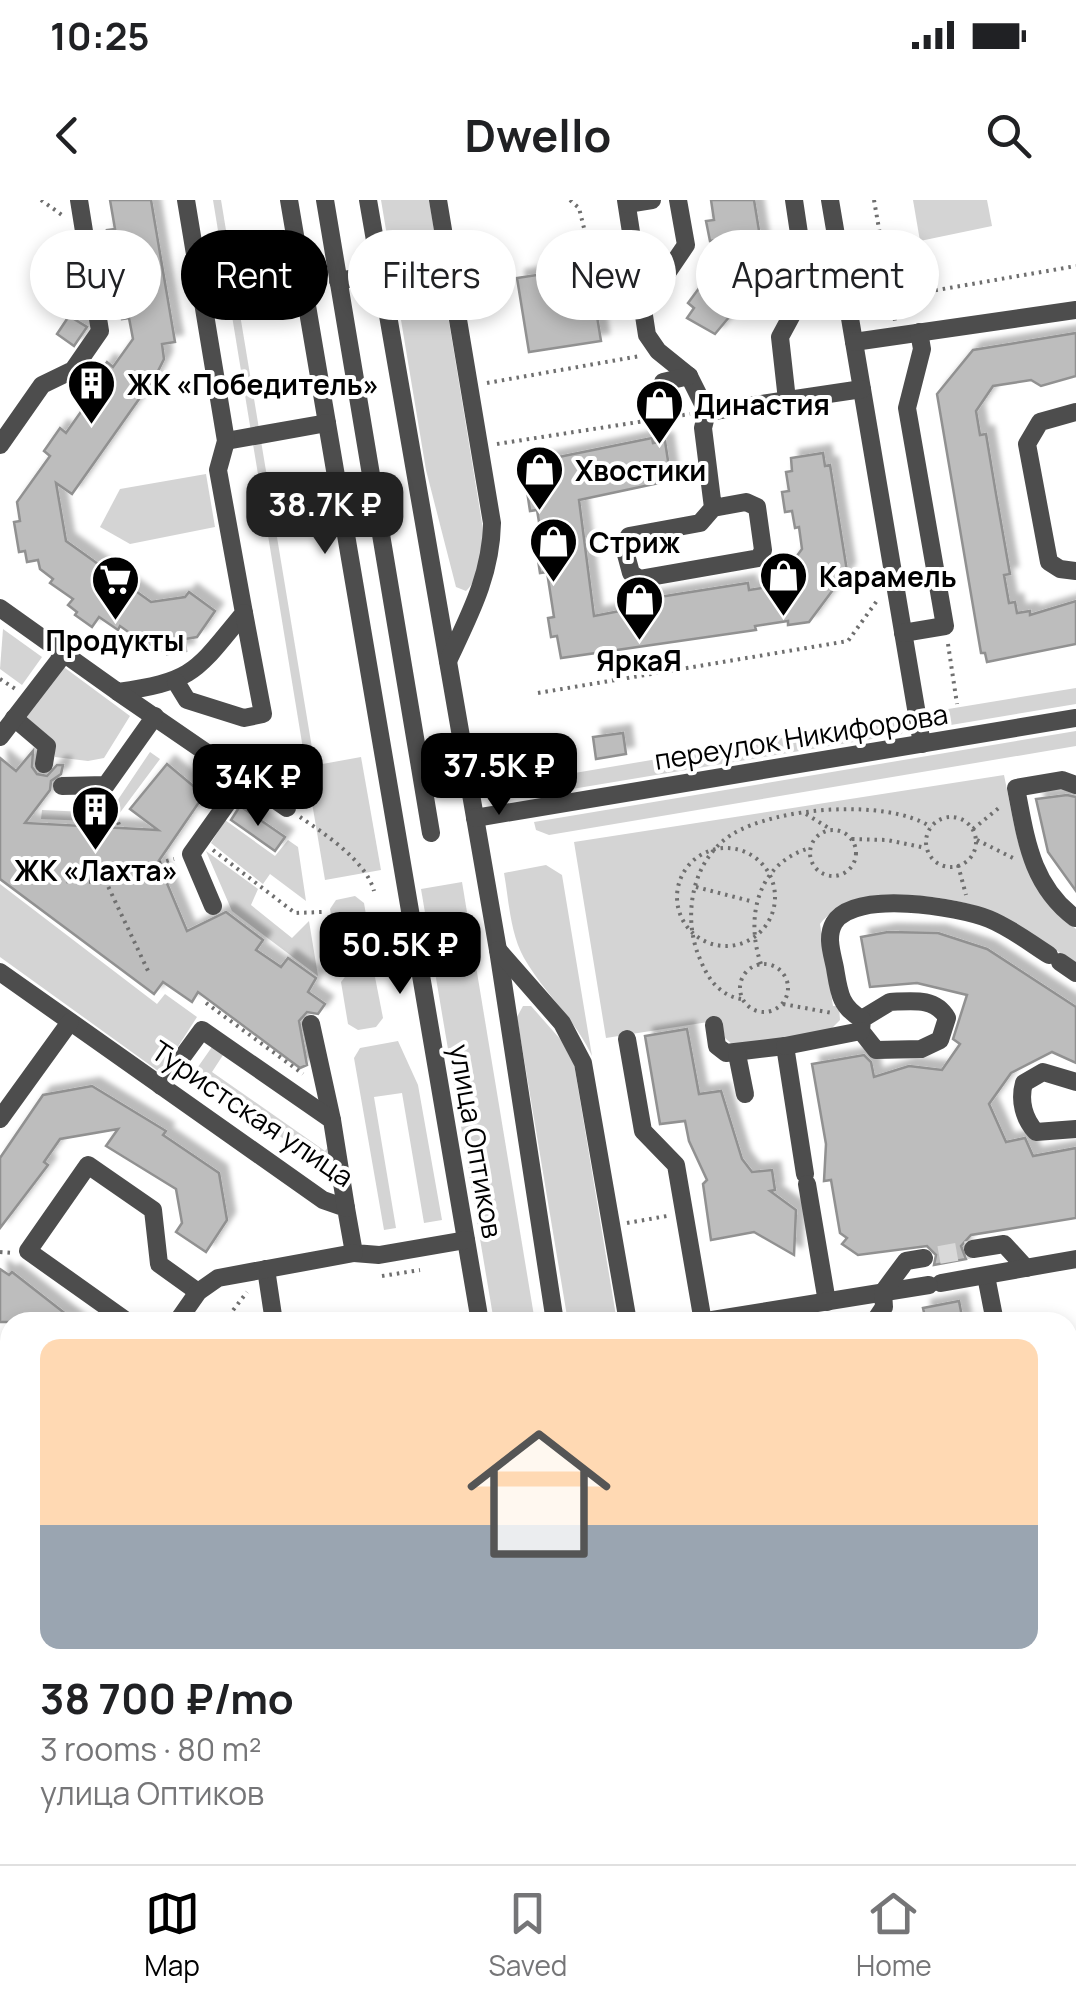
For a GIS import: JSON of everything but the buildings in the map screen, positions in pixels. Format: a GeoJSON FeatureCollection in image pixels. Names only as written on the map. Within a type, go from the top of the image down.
{"type":"FeatureCollection","features":[{"type":"Feature","properties":{"kind":"street"},"geometry":{"type":"LineString","coordinates":[[0,445],[42,384],[73,370],[100,330],[79,200]]}},
{"type":"Feature","properties":{"kind":"street"},"geometry":{"type":"LineString","coordinates":[[176,682],[187,700],[244,718],[263,714],[218,470],[226,441],[186,200]]}},
{"type":"Feature","properties":{"kind":"street","name":"улица Оптиков"},"geometry":{"type":"LineString","coordinates":[[289,200],[478,1312]]}},
{"type":"Feature","properties":{"kind":"street"},"geometry":{"type":"LineString","coordinates":[[325,200],[430,832]]}},
{"type":"Feature","properties":{"kind":"street","name":"улица Оптиков"},"geometry":{"type":"LineString","coordinates":[[368,200],[373,230]]}},
{"type":"Feature","properties":{"kind":"street"},"geometry":{"type":"LineString","coordinates":[[438,200],[492,523],[492,556],[484,585],[448,662]]}},
{"type":"Feature","properties":{"kind":"street"},"geometry":{"type":"LineString","coordinates":[[652,200],[627,202],[647,335],[658,352],[689,376],[707,412],[703,428],[713,508],[705,522],[629,536],[624,547],[630,573],[639,579],[758,558],[763,550],[757,507],[746,502],[713,508]]}},
{"type":"Feature","properties":{"kind":"street"},"geometry":{"type":"LineString","coordinates":[[676,260],[686,245],[678,200]]}},
{"type":"Feature","properties":{"kind":"street"},"geometry":{"type":"LineString","coordinates":[[788,400],[780,336],[807,287],[794,200]]}},
{"type":"Feature","properties":{"kind":"street"},"geometry":{"type":"LineString","coordinates":[[830,200],[835,230]]}},
{"type":"Feature","properties":{"kind":"street"},"geometry":{"type":"LineString","coordinates":[[338,281],[348,279]]}},
{"type":"Feature","properties":{"kind":"street"},"geometry":{"type":"LineString","coordinates":[[854,342],[1076,310]]}},
{"type":"Feature","properties":{"kind":"street","name":"улица Оптиков"},"geometry":{"type":"LineString","coordinates":[[388,320],[498,950],[552,1312]]}},
{"type":"Feature","properties":{"kind":"street"},"geometry":{"type":"LineString","coordinates":[[851,320],[922,744]]}},
{"type":"Feature","properties":{"kind":"street"},"geometry":{"type":"LineString","coordinates":[[903,633],[944,626],[907,408],[922,349],[919,332]]}},
{"type":"Feature","properties":{"kind":"street"},"geometry":{"type":"LineString","coordinates":[[663,382],[689,376]]}},
{"type":"Feature","properties":{"kind":"street"},"geometry":{"type":"LineString","coordinates":[[707,412],[862,389]]}},
{"type":"Feature","properties":{"kind":"street"},"geometry":{"type":"LineString","coordinates":[[1076,412],[1040,422],[1027,444],[1050,562],[1060,569],[1076,571]]}},
{"type":"Feature","properties":{"kind":"street"},"geometry":{"type":"LineString","coordinates":[[226,441],[327,422]]}},
{"type":"Feature","properties":{"kind":"street"},"geometry":{"type":"LineString","coordinates":[[0,608],[288,808]]}},
{"type":"Feature","properties":{"kind":"street"},"geometry":{"type":"LineString","coordinates":[[118,692],[176,682],[196,672],[244,613]]}},
{"type":"Feature","properties":{"kind":"street"},"geometry":{"type":"LineString","coordinates":[[0,737],[63,655]]}},
{"type":"Feature","properties":{"kind":"street"},"geometry":{"type":"LineString","coordinates":[[62,786],[106,785],[155,716]]}},
{"type":"Feature","properties":{"kind":"street"},"geometry":{"type":"LineString","coordinates":[[14,718],[47,746],[44,764]]}},
{"type":"Feature","properties":{"kind":"street","name":"переулок Никифорова"},"geometry":{"type":"LineString","coordinates":[[475,818],[1076,718]]}},
{"type":"Feature","properties":{"kind":"street"},"geometry":{"type":"LineString","coordinates":[[214,906],[191,854],[245,778]]}},
{"type":"Feature","properties":{"kind":"street"},"geometry":{"type":"LineString","coordinates":[[1075,918],[1053,897],[1032,864],[1016,788],[1062,780],[1076,785]]}},
{"type":"Feature","properties":{"kind":"street"},"geometry":{"type":"LineString","coordinates":[[714,1026],[718,1046],[726,1053],[737,1054],[785,1046],[856,1020],[829,936],[835,921],[846,911],[902,904],[967,912],[993,920],[1076,973]]}},
{"type":"Feature","properties":{"kind":"street"},"geometry":{"type":"LineString","coordinates":[[498,950],[562,1022],[584,1063],[626,1312]]}},
{"type":"Feature","properties":{"kind":"street","name":"Туристская улица"},"geometry":{"type":"LineString","coordinates":[[0,972],[323,1200],[346,1208],[354,1253]]}},
{"type":"Feature","properties":{"kind":"street"},"geometry":{"type":"LineString","coordinates":[[0,1119],[70,1022]]}},
{"type":"Feature","properties":{"kind":"street"},"geometry":{"type":"LineString","coordinates":[[312,1024],[346,1208]]}},
{"type":"Feature","properties":{"kind":"street"},"geometry":{"type":"LineString","coordinates":[[161,1086],[202,1030],[332,1120]]}},
{"type":"Feature","properties":{"kind":"street"},"geometry":{"type":"LineString","coordinates":[[626,1039],[642,1131],[676,1165],[699,1312]]}},
{"type":"Feature","properties":{"kind":"street"},"geometry":{"type":"LineString","coordinates":[[785,1046],[827,1302]]}},
{"type":"Feature","properties":{"kind":"street"},"geometry":{"type":"LineString","coordinates":[[737,1054],[745,1094]]}},
{"type":"Feature","properties":{"kind":"street"},"geometry":{"type":"LineString","coordinates":[[1076,1082],[1043,1072],[1024,1083],[1021,1094],[1027,1122],[1036,1132],[1076,1129]]}},
{"type":"Feature","properties":{"kind":"street"},"geometry":{"type":"LineString","coordinates":[[114,1312],[28,1251],[88,1165],[153,1210],[159,1264],[198,1292]]}},
{"type":"Feature","properties":{"kind":"street"},"geometry":{"type":"LineString","coordinates":[[185,1312],[198,1292],[218,1278],[354,1253],[379,1255],[466,1240]]}},
{"type":"Feature","properties":{"kind":"street"},"geometry":{"type":"LineString","coordinates":[[973,1249],[1004,1244],[1026,1268]]}},
{"type":"Feature","properties":{"kind":"street"},"geometry":{"type":"LineString","coordinates":[[880,1312],[884,1306],[882,1292],[906,1261],[933,1256]]}},
{"type":"Feature","properties":{"kind":"street"},"geometry":{"type":"LineString","coordinates":[[802,1312],[827,1302],[1076,1259]]}},
{"type":"Feature","properties":{"kind":"street"},"geometry":{"type":"LineString","coordinates":[[266,1269],[272,1312]]}},
{"type":"Feature","properties":{"kind":"street"},"geometry":{"type":"LineString","coordinates":[[986,1276],[993,1312]]}},
{"type":"Feature","properties":{"kind":"path"},"geometry":{"type":"LineString","coordinates":[[570,200],[579,208],[584,230]]}},
{"type":"Feature","properties":{"kind":"path"},"geometry":{"type":"LineString","coordinates":[[874,200],[879,230]]}},
{"type":"Feature","properties":{"kind":"path"},"geometry":{"type":"LineString","coordinates":[[939,290],[1076,266]]}},
{"type":"Feature","properties":{"kind":"path"},"geometry":{"type":"LineString","coordinates":[[895,320],[897,336]]}},
{"type":"Feature","properties":{"kind":"path"},"geometry":{"type":"LineString","coordinates":[[487,383],[658,352]]}},
{"type":"Feature","properties":{"kind":"path"},"geometry":{"type":"LineString","coordinates":[[497,444],[707,412]]}},
{"type":"Feature","properties":{"kind":"path"},"geometry":{"type":"LineString","coordinates":[[944,626],[957,704]]}},
{"type":"Feature","properties":{"kind":"path"},"geometry":{"type":"LineString","coordinates":[[0,679],[17,690]]}},
{"type":"Feature","properties":{"kind":"path"},"geometry":{"type":"LineString","coordinates":[[106,785],[120,827]]}},
{"type":"Feature","properties":{"kind":"path"},"geometry":{"type":"LineString","coordinates":[[972,830],[994,814],[1016,788]]}},
{"type":"Feature","properties":{"kind":"path"},"geometry":{"type":"LineString","coordinates":[[288,808],[329,838],[371,880],[374,891]]}},
{"type":"Feature","properties":{"kind":"path"},"geometry":{"type":"LineString","coordinates":[[856,1020],[783,1004],[760,1013],[741,998],[720,990],[710,978],[677,905],[677,889],[690,862],[747,828],[834,809],[894,814],[931,827],[949,817],[962,820],[975,840],[971,856],[958,866],[935,862],[927,848],[931,827]]}},
{"type":"Feature","properties":{"kind":"path"},"geometry":{"type":"LineString","coordinates":[[805,813],[852,839],[886,840],[927,848]]}},
{"type":"Feature","properties":{"kind":"path"},"geometry":{"type":"LineString","coordinates":[[761,964],[752,938],[754,902],[770,876],[810,848],[818,835],[832,830]]}},
{"type":"Feature","properties":{"kind":"path"},"geometry":{"type":"LineString","coordinates":[[810,848],[817,869],[838,875],[854,861],[852,839]]}},
{"type":"Feature","properties":{"kind":"path"},"geometry":{"type":"LineString","coordinates":[[975,840],[1032,864]]}},
{"type":"Feature","properties":{"kind":"path"},"geometry":{"type":"LineString","coordinates":[[200,841],[295,913],[322,912]]}},
{"type":"Feature","properties":{"kind":"path"},"geometry":{"type":"LineString","coordinates":[[691,932],[701,940],[727,946],[752,938],[763,929],[774,904],[770,876],[748,853],[717,848]]}},
{"type":"Feature","properties":{"kind":"path"},"geometry":{"type":"LineString","coordinates":[[691,932],[695,887],[717,848]]}},
{"type":"Feature","properties":{"kind":"path"},"geometry":{"type":"LineString","coordinates":[[958,866],[967,912]]}},
{"type":"Feature","properties":{"kind":"path"},"geometry":{"type":"LineString","coordinates":[[14,880],[109,879],[150,975]]}},
{"type":"Feature","properties":{"kind":"path"},"geometry":{"type":"LineString","coordinates":[[695,887],[754,902]]}},
{"type":"Feature","properties":{"kind":"path"},"geometry":{"type":"LineString","coordinates":[[741,998],[741,979],[749,968],[761,964],[775,966],[786,977],[788,991],[783,1004]]}},
{"type":"Feature","properties":{"kind":"path"},"geometry":{"type":"LineString","coordinates":[[206,1003],[315,1082],[325,1081]]}},
{"type":"Feature","properties":{"kind":"path"},"geometry":{"type":"LineString","coordinates":[[627,1222],[657,1218]]}},
{"type":"Feature","properties":{"kind":"path"},"geometry":{"type":"LineString","coordinates":[[232,1312],[266,1269]]}},
{"type":"Feature","properties":{"kind":"path"},"geometry":{"type":"LineString","coordinates":[[382,1276],[420,1270]]}},
{"type":"Feature","properties":{"kind":"shaded area"},"geometry":{"type":"Polygon","coordinates":[[[213,200],[221,200],[226,230],[218,230],[213,200]]]}},
{"type":"Feature","properties":{"kind":"shaded area"},"geometry":{"type":"Polygon","coordinates":[[[381,200],[429,200],[434,230],[386,230],[381,200]]]}},
{"type":"Feature","properties":{"kind":"shaded area"},"geometry":{"type":"Polygon","coordinates":[[[913,200],[987,200],[992,226],[939,237],[939,230],[918,230],[913,200]]]}},
{"type":"Feature","properties":{"kind":"shaded area"},"geometry":{"type":"Polygon","coordinates":[[[233,320],[241,320],[313,754],[304,755],[233,320]]]}},
{"type":"Feature","properties":{"kind":"shaded area"},"geometry":{"type":"Polygon","coordinates":[[[401,320],[449,320],[482,523],[479,569],[466,591],[456,587],[426,470],[401,320]]]}},
{"type":"Feature","properties":{"kind":"shaded area"},"geometry":{"type":"Polygon","coordinates":[[[206,474],[215,527],[130,544],[100,527],[120,489],[206,474]]]}},
{"type":"Feature","properties":{"kind":"shaded area"},"geometry":{"type":"Polygon","coordinates":[[[3,629],[42,657],[22,685],[0,669],[3,629]]]}},
{"type":"Feature","properties":{"kind":"shaded area"},"geometry":{"type":"Polygon","coordinates":[[[61,665],[130,716],[104,758],[88,761],[55,757],[51,738],[24,715],[61,665]]]}},
{"type":"Feature","properties":{"kind":"shaded area"},"geometry":{"type":"Polygon","coordinates":[[[1076,688],[1076,704],[933,728],[924,713],[1076,688]]]}},
{"type":"Feature","properties":{"kind":"shaded area"},"geometry":{"type":"Polygon","coordinates":[[[906,717],[902,734],[530,796],[532,782],[539,779],[906,717]]]}},
{"type":"Feature","properties":{"kind":"shaded area"},"geometry":{"type":"Polygon","coordinates":[[[1076,731],[1076,746],[549,835],[536,830],[534,822],[1076,731]]]}},
{"type":"Feature","properties":{"kind":"shaded area"},"geometry":{"type":"Polygon","coordinates":[[[150,752],[160,759],[113,822],[41,819],[42,810],[109,813],[150,752]]]}},
{"type":"Feature","properties":{"kind":"shaded area"},"geometry":{"type":"Polygon","coordinates":[[[361,757],[381,870],[325,880],[306,767],[361,757]]]}},
{"type":"Feature","properties":{"kind":"shaded area"},"geometry":{"type":"Polygon","coordinates":[[[1004,775],[1018,841],[1032,877],[1076,929],[1076,964],[1018,925],[978,907],[930,897],[879,897],[835,911],[820,924],[833,1006],[839,1006],[840,1020],[828,1032],[734,1046],[725,1038],[721,1020],[606,1038],[574,842],[1004,775]]]}},
{"type":"Feature","properties":{"kind":"shaded area"},"geometry":{"type":"Polygon","coordinates":[[[225,820],[275,856],[288,840],[298,847],[306,901],[270,874],[263,884],[211,843],[225,820]]]}},
{"type":"Feature","properties":{"kind":"shaded area"},"geometry":{"type":"Polygon","coordinates":[[[206,851],[258,889],[251,905],[292,938],[309,921],[318,976],[232,911],[206,851]]]}},
{"type":"Feature","properties":{"kind":"shaded area"},"geometry":{"type":"Polygon","coordinates":[[[546,865],[562,875],[592,1056],[524,958],[513,928],[504,873],[546,865]]]}},
{"type":"Feature","properties":{"kind":"shaded area"},"geometry":{"type":"Polygon","coordinates":[[[462,882],[533,1312],[492,1312],[421,889],[462,882]]]}},
{"type":"Feature","properties":{"kind":"shaded area"},"geometry":{"type":"Polygon","coordinates":[[[0,884],[157,1004],[165,994],[197,1017],[161,1073],[0,957],[0,884]]]}},
{"type":"Feature","properties":{"kind":"shaded area"},"geometry":{"type":"Polygon","coordinates":[[[355,896],[364,903],[371,944],[365,953],[346,957],[337,950],[330,909],[336,900],[355,896]]]}},
{"type":"Feature","properties":{"kind":"shaded area"},"geometry":{"type":"Polygon","coordinates":[[[367,969],[375,977],[383,1018],[376,1027],[358,1030],[348,1024],[341,982],[348,973],[367,969]]]}},
{"type":"Feature","properties":{"kind":"shaded area"},"geometry":{"type":"Polygon","coordinates":[[[523,1006],[531,1006],[561,1040],[574,1064],[615,1312],[566,1312],[517,1017],[523,1006]]]}},
{"type":"Feature","properties":{"kind":"shaded area"},"geometry":{"type":"Polygon","coordinates":[[[398,1041],[418,1085],[442,1220],[424,1223],[402,1093],[374,1097],[396,1228],[384,1230],[354,1058],[360,1048],[398,1041]]]}},
{"type":"Feature","properties":{"kind":"shaded area"},"geometry":{"type":"Polygon","coordinates":[[[214,1044],[225,1052],[212,1072],[325,1151],[333,1141],[337,1177],[193,1074],[214,1044]]]}},
{"type":"Feature","properties":{"kind":"tunnel"},"geometry":{"type":"LineString","coordinates":[[939,1255],[973,1249]]}},
{"type":"Feature","properties":{"kind":"place","name":"ЖК «Победитель»"},"geometry":{"type":"Point","coordinates":[92,426]}},
{"type":"Feature","properties":{"kind":"place","name":"Династия"},"geometry":{"type":"Point","coordinates":[659,446]}},
{"type":"Feature","properties":{"kind":"place","name":"Хвостики"},"geometry":{"type":"Point","coordinates":[540,512]}},
{"type":"Feature","properties":{"kind":"place","name":"Стриж"},"geometry":{"type":"Point","coordinates":[554,584]}},
{"type":"Feature","properties":{"kind":"place","name":"Карамель"},"geometry":{"type":"Point","coordinates":[784,618]}},
{"type":"Feature","properties":{"kind":"place","name":"Продукты"},"geometry":{"type":"Point","coordinates":[115,622]}},
{"type":"Feature","properties":{"kind":"place","name":"ЯркаЯ"},"geometry":{"type":"Point","coordinates":[639,642]}},
{"type":"Feature","properties":{"kind":"place","name":"ЖК «Лахта»"},"geometry":{"type":"Point","coordinates":[96,852]}}]}
